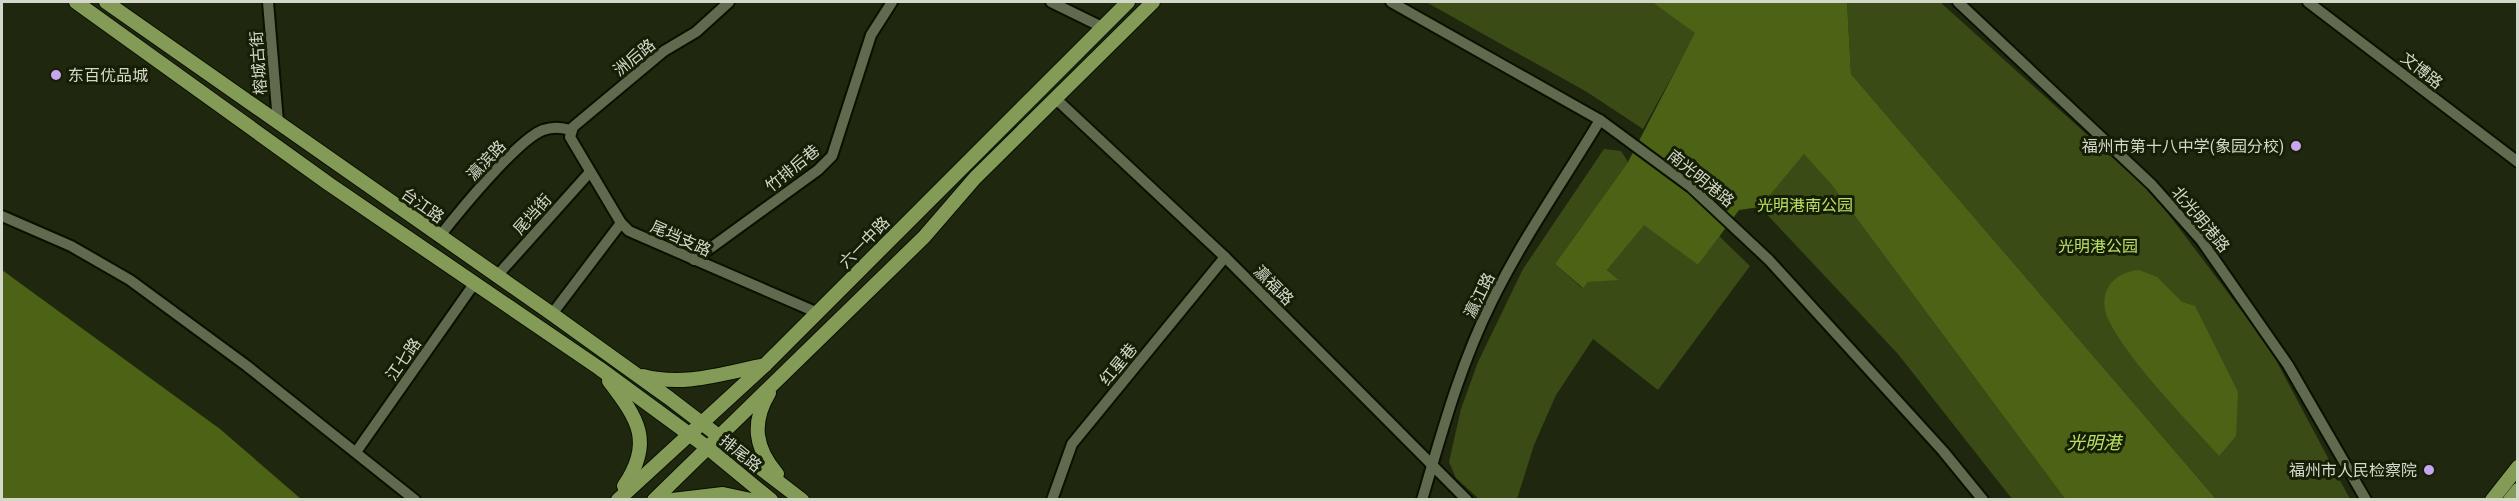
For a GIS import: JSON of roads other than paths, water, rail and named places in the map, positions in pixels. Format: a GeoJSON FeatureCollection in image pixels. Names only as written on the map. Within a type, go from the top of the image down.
{"type":"FeatureCollection","features":[{"type":"Feature","properties":{"kind":"main road"},"geometry":{"type":"LineString","coordinates":[[75,2],[328,184],[598,368],[689,433]]}},
{"type":"Feature","properties":{"kind":"main road","name":"台江路"},"geometry":{"type":"LineString","coordinates":[[106,2],[438,237],[552,314],[720,437]]}},
{"type":"Feature","properties":{"kind":"main road","name":"六一中路"},"geometry":{"type":"LineString","coordinates":[[616,500],[765,365],[1128,2]]}},
{"type":"Feature","properties":{"kind":"main road"},"geometry":{"type":"LineString","coordinates":[[654,500],[924,237],[975,178],[1153,2]]}},
{"type":"Feature","properties":{"kind":"main road"},"geometry":{"type":"LineString","coordinates":[[629,369],[657,379],[683,380],[704,379],[765,365]]}},
{"type":"Feature","properties":{"kind":"main road"},"geometry":{"type":"LineString","coordinates":[[598,368],[632,412],[641,432],[637,463],[616,500]]}},
{"type":"Feature","properties":{"kind":"main road"},"geometry":{"type":"LineString","coordinates":[[777,381],[759,416],[757,439],[766,460],[801,498]]}},
{"type":"Feature","properties":{"kind":"main road","name":"排尾路"},"geometry":{"type":"LineString","coordinates":[[689,433],[771,500]]}},
{"type":"Feature","properties":{"kind":"main road","name":"排尾路"},"geometry":{"type":"LineString","coordinates":[[720,437],[801,498]]}},
{"type":"Feature","properties":{"kind":"main road"},"geometry":{"type":"LineString","coordinates":[[2492,500],[2517,467]]}},
{"type":"Feature","properties":{"kind":"main road"},"geometry":{"type":"LineString","coordinates":[[2510,500],[2517,490]]}},
{"type":"Feature","properties":{"kind":"main road"},"geometry":{"type":"LineString","coordinates":[[672,500],[723,494],[751,500]]}},
{"type":"Feature","properties":{"kind":"street","name":"榕城古街"},"geometry":{"type":"LineString","coordinates":[[268,2],[278,122]]}},
{"type":"Feature","properties":{"kind":"street","name":"洲后路"},"geometry":{"type":"LineString","coordinates":[[570,130],[664,51],[696,32],[729,2]]}},
{"type":"Feature","properties":{"kind":"street","name":"竹排后巷"},"geometry":{"type":"LineString","coordinates":[[694,260],[818,170],[832,156],[871,35],[892,2]]}},
{"type":"Feature","properties":{"kind":"street"},"geometry":{"type":"LineString","coordinates":[[1051,2],[1102,27]]}},
{"type":"Feature","properties":{"kind":"street","name":"南光明港路"},"geometry":{"type":"LineString","coordinates":[[1391,2],[1600,120],[1683,182],[1742,232],[1943,451],[1983,500]]}},
{"type":"Feature","properties":{"kind":"street","name":"北光明港路"},"geometry":{"type":"LineString","coordinates":[[1958,2],[2152,185],[2200,240],[2279,351],[2366,500]]}},
{"type":"Feature","properties":{"kind":"street","name":"文博路"},"geometry":{"type":"LineString","coordinates":[[2308,2],[2517,162]]}},
{"type":"Feature","properties":{"kind":"street","name":"瀛福路"},"geometry":{"type":"LineString","coordinates":[[1055,98],[1225,257],[1467,500]]}},
{"type":"Feature","properties":{"kind":"street","name":"瀛江路"},"geometry":{"type":"LineString","coordinates":[[1422,500],[1456,385],[1491,302],[1515,258],[1600,120]]}},
{"type":"Feature","properties":{"kind":"street","name":"瀛滨路"},"geometry":{"type":"LineString","coordinates":[[438,237],[471,198],[530,137],[544,129],[570,130]]}},
{"type":"Feature","properties":{"kind":"street","name":"尾垱支路"},"geometry":{"type":"LineString","coordinates":[[570,130],[573,144],[621,223],[635,234],[818,313]]}},
{"type":"Feature","properties":{"kind":"street","name":"尾垱街"},"geometry":{"type":"LineString","coordinates":[[496,277],[590,172]]}},
{"type":"Feature","properties":{"kind":"street"},"geometry":{"type":"LineString","coordinates":[[2,216],[71,246],[130,280],[356,452],[415,500]]}},
{"type":"Feature","properties":{"kind":"street"},"geometry":{"type":"LineString","coordinates":[[552,314],[621,223]]}},
{"type":"Feature","properties":{"kind":"street","name":"红星巷"},"geometry":{"type":"LineString","coordinates":[[1052,500],[1072,444],[1225,257]]}},
{"type":"Feature","properties":{"kind":"street","name":"江七路"},"geometry":{"type":"LineString","coordinates":[[356,452],[474,284]]}},
{"type":"Feature","properties":{"kind":"water","name":"光明港"},"geometry":{"type":"Polygon","coordinates":[[[1652,2],[1847,2],[1851,74],[2216,499],[2065,499],[1831,184],[1804,154],[1760,207],[1739,210],[1698,265],[1644,225],[1607,270],[1619,280],[1588,282],[1583,288],[1555,264],[1628,162],[1695,33],[1652,2]]]}},
{"type":"Feature","properties":{"kind":"water"},"geometry":{"type":"Polygon","coordinates":[[[2,270],[220,429],[301,499],[2,499],[2,270]]]}},
{"type":"Feature","properties":{"kind":"water"},"geometry":{"type":"Polygon","coordinates":[[[2139,270],[2157,277],[2182,302],[2195,306],[2238,392],[2236,436],[2219,456],[2145,373],[2109,321],[2104,302],[2109,286],[2121,275],[2139,270]]]}},
{"type":"Feature","properties":{"kind":"place","name":"东百优品城"},"geometry":{"type":"Point","coordinates":[56,75]}},
{"type":"Feature","properties":{"kind":"place","name":"福州市第十八中学(象园分校)"},"geometry":{"type":"Point","coordinates":[2296,146]}},
{"type":"Feature","properties":{"kind":"place","name":"福州市人民检察院"},"geometry":{"type":"Point","coordinates":[2429,470]}},
{"type":"Feature","properties":{"kind":"park label","name":"光明港南公园"},"geometry":{"type":"Point","coordinates":[1805,205]}},
{"type":"Feature","properties":{"kind":"park label","name":"光明港公园"},"geometry":{"type":"Point","coordinates":[2098,246]}}]}
